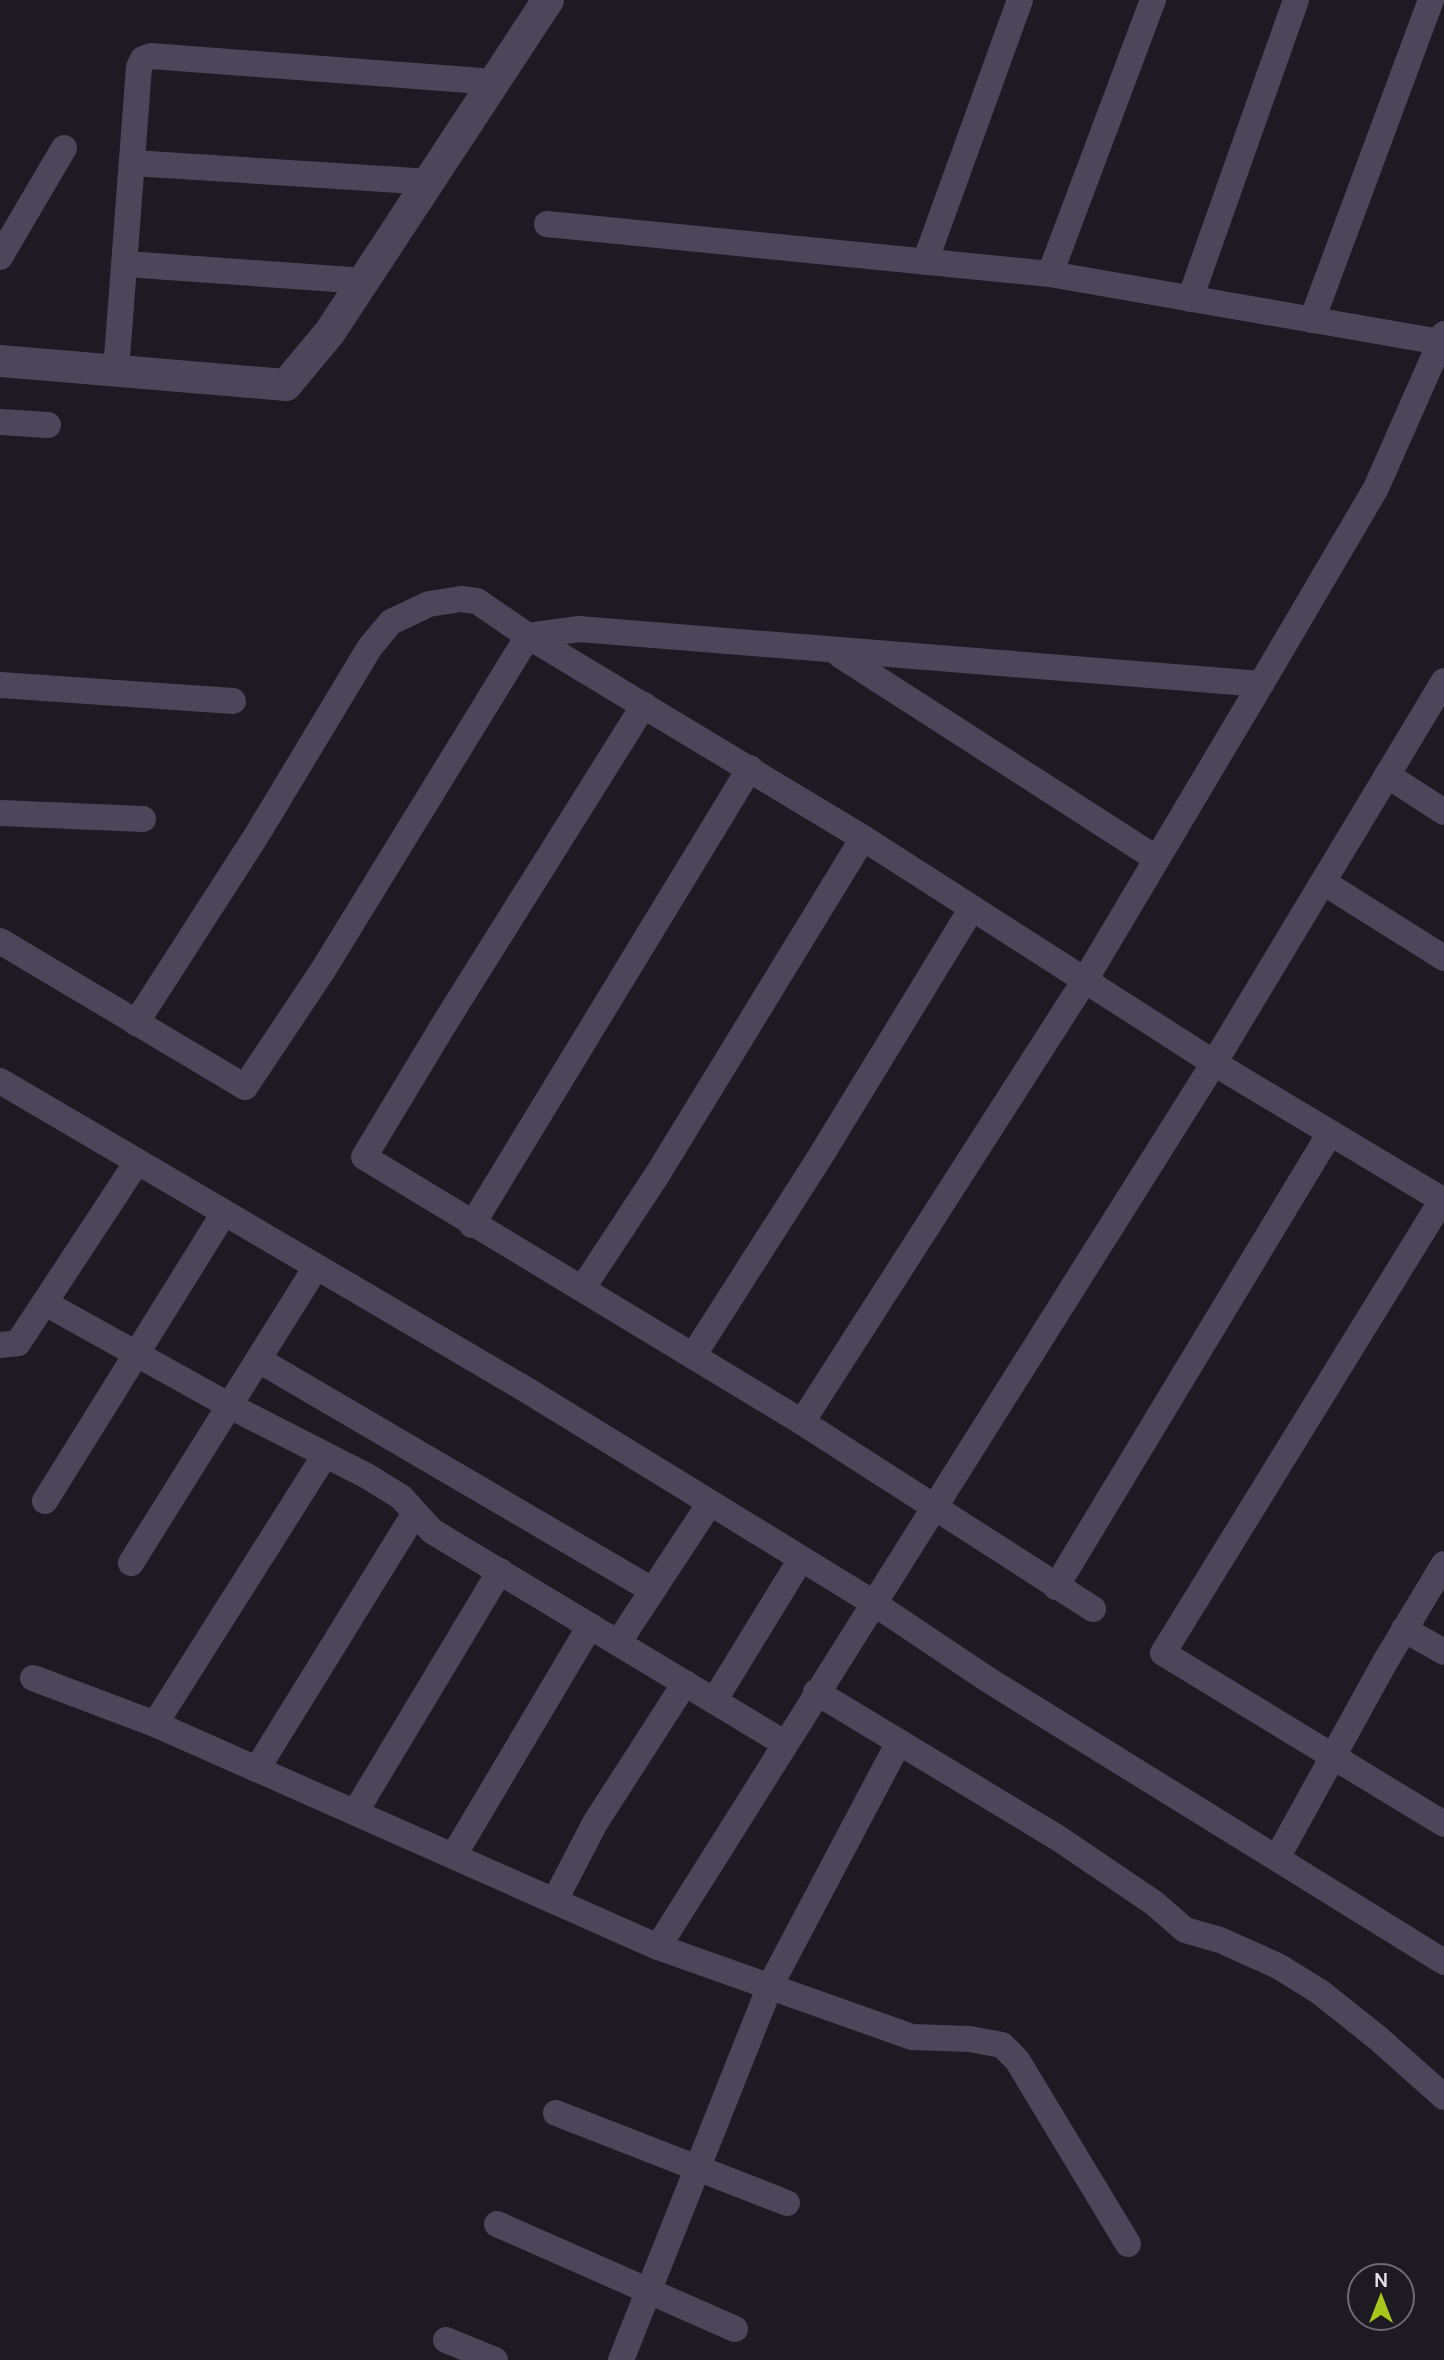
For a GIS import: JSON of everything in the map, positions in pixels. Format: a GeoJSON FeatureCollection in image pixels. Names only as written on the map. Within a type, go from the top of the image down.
{"type":"FeatureCollection","features":[{"type":"Feature","properties":{"kind":"street"},"geometry":{"type":"LineString","coordinates":[[0,361],[286,385],[330,332],[548,0]]}},
{"type":"Feature","properties":{"kind":"street"},"geometry":{"type":"LineString","coordinates":[[925,262],[1020,0]]}},
{"type":"Feature","properties":{"kind":"street"},"geometry":{"type":"LineString","coordinates":[[1050,274],[1153,0]]}},
{"type":"Feature","properties":{"kind":"street"},"geometry":{"type":"LineString","coordinates":[[1190,299],[1296,0]]}},
{"type":"Feature","properties":{"kind":"street"},"geometry":{"type":"LineString","coordinates":[[1312,320],[1431,0]]}},
{"type":"Feature","properties":{"kind":"street"},"geometry":{"type":"LineString","coordinates":[[116,371],[139,67],[143,59],[151,56],[495,82]]}},
{"type":"Feature","properties":{"kind":"street"},"geometry":{"type":"LineString","coordinates":[[0,257],[64,148]]}},
{"type":"Feature","properties":{"kind":"street"},"geometry":{"type":"LineString","coordinates":[[133,163],[431,182]]}},
{"type":"Feature","properties":{"kind":"street"},"geometry":{"type":"LineString","coordinates":[[547,224],[1050,274],[1312,320],[1442,338],[1376,488],[1261,684],[1085,981],[802,1422]]}},
{"type":"Feature","properties":{"kind":"street"},"geometry":{"type":"LineString","coordinates":[[126,264],[364,281]]}},
{"type":"Feature","properties":{"kind":"street"},"geometry":{"type":"LineString","coordinates":[[0,422],[48,425]]}},
{"type":"Feature","properties":{"kind":"street"},"geometry":{"type":"LineString","coordinates":[[136,1023],[258,833],[370,648],[391,622],[429,604],[461,599],[477,601],[528,636],[750,768],[1214,1063],[1443,1201],[1163,1653],[1444,1824]]}},
{"type":"Feature","properties":{"kind":"street"},"geometry":{"type":"LineString","coordinates":[[528,636],[579,629],[836,652],[1261,684]]}},
{"type":"Feature","properties":{"kind":"street"},"geometry":{"type":"LineString","coordinates":[[0,941],[245,1087],[323,970],[528,636]]}},
{"type":"Feature","properties":{"kind":"street"},"geometry":{"type":"LineString","coordinates":[[836,652],[1157,859]]}},
{"type":"Feature","properties":{"kind":"street"},"geometry":{"type":"LineString","coordinates":[[658,1947],[872,1602],[1214,1063],[1444,681]]}},
{"type":"Feature","properties":{"kind":"street"},"geometry":{"type":"LineString","coordinates":[[0,685],[233,701]]}},
{"type":"Feature","properties":{"kind":"street"},"geometry":{"type":"LineString","coordinates":[[644,705],[364,1157],[472,1225],[802,1422],[1093,1609]]}},
{"type":"Feature","properties":{"kind":"street"},"geometry":{"type":"LineString","coordinates":[[472,1225],[750,768]]}},
{"type":"Feature","properties":{"kind":"street"},"geometry":{"type":"LineString","coordinates":[[1387,775],[1444,812]]}},
{"type":"Feature","properties":{"kind":"street"},"geometry":{"type":"LineString","coordinates":[[0,813],[143,819]]}},
{"type":"Feature","properties":{"kind":"street"},"geometry":{"type":"LineString","coordinates":[[582,1289],[657,1175],[863,838]]}},
{"type":"Feature","properties":{"kind":"street"},"geometry":{"type":"LineString","coordinates":[[1323,882],[1444,958]]}},
{"type":"Feature","properties":{"kind":"street"},"geometry":{"type":"LineString","coordinates":[[693,1356],[820,1157],[972,908]]}},
{"type":"Feature","properties":{"kind":"street"},"geometry":{"type":"LineString","coordinates":[[0,1081],[525,1389],[872,1602],[990,1681],[1444,1962]]}},
{"type":"Feature","properties":{"kind":"street"},"geometry":{"type":"LineString","coordinates":[[1056,1587],[1330,1133]]}},
{"type":"Feature","properties":{"kind":"street"},"geometry":{"type":"LineString","coordinates":[[0,1345],[18,1343],[136,1162]]}},
{"type":"Feature","properties":{"kind":"street"},"geometry":{"type":"LineString","coordinates":[[45,1502],[224,1213]]}},
{"type":"Feature","properties":{"kind":"street"},"geometry":{"type":"LineString","coordinates":[[131,1563],[316,1267]]}},
{"type":"Feature","properties":{"kind":"street"},"geometry":{"type":"LineString","coordinates":[[45,1303],[401,1497],[432,1531],[784,1743]]}},
{"type":"Feature","properties":{"kind":"street"},"geometry":{"type":"LineString","coordinates":[[258,1360],[652,1590]]}},
{"type":"Feature","properties":{"kind":"street"},"geometry":{"type":"LineString","coordinates":[[155,1724],[325,1455]]}},
{"type":"Feature","properties":{"kind":"street"},"geometry":{"type":"LineString","coordinates":[[618,1643],[710,1503]]}},
{"type":"Feature","properties":{"kind":"street"},"geometry":{"type":"LineString","coordinates":[[257,1769],[415,1513]]}},
{"type":"Feature","properties":{"kind":"street"},"geometry":{"type":"LineString","coordinates":[[714,1701],[801,1559]]}},
{"type":"Feature","properties":{"kind":"street"},"geometry":{"type":"LineString","coordinates":[[1277,1858],[1404,1629],[1444,1564]]}},
{"type":"Feature","properties":{"kind":"street"},"geometry":{"type":"LineString","coordinates":[[356,1811],[500,1571]]}},
{"type":"Feature","properties":{"kind":"street"},"geometry":{"type":"LineString","coordinates":[[454,1855],[590,1626]]}},
{"type":"Feature","properties":{"kind":"street"},"geometry":{"type":"LineString","coordinates":[[1404,1629],[1444,1652]]}},
{"type":"Feature","properties":{"kind":"street"},"geometry":{"type":"LineString","coordinates":[[33,1678],[155,1724],[658,1947],[912,2037],[970,2039],[1002,2045],[1017,2060],[1128,2245]]}},
{"type":"Feature","properties":{"kind":"street"},"geometry":{"type":"LineString","coordinates":[[555,1900],[595,1823],[685,1683]]}},
{"type":"Feature","properties":{"kind":"street"},"geometry":{"type":"LineString","coordinates":[[816,1692],[1058,1838],[1153,1903],[1185,1930],[1220,1940],[1278,1966],[1320,1992],[1379,2039],[1444,2097]]}},
{"type":"Feature","properties":{"kind":"street"},"geometry":{"type":"LineString","coordinates":[[621,2360],[650,2293],[770,1986],[899,1742]]}},
{"type":"Feature","properties":{"kind":"street"},"geometry":{"type":"LineString","coordinates":[[556,2113],[786,2203]]}},
{"type":"Feature","properties":{"kind":"street"},"geometry":{"type":"LineString","coordinates":[[496,2224],[736,2329]]}},
{"type":"Feature","properties":{"kind":"street"},"geometry":{"type":"LineString","coordinates":[[446,2340],[495,2360]]}}]}
